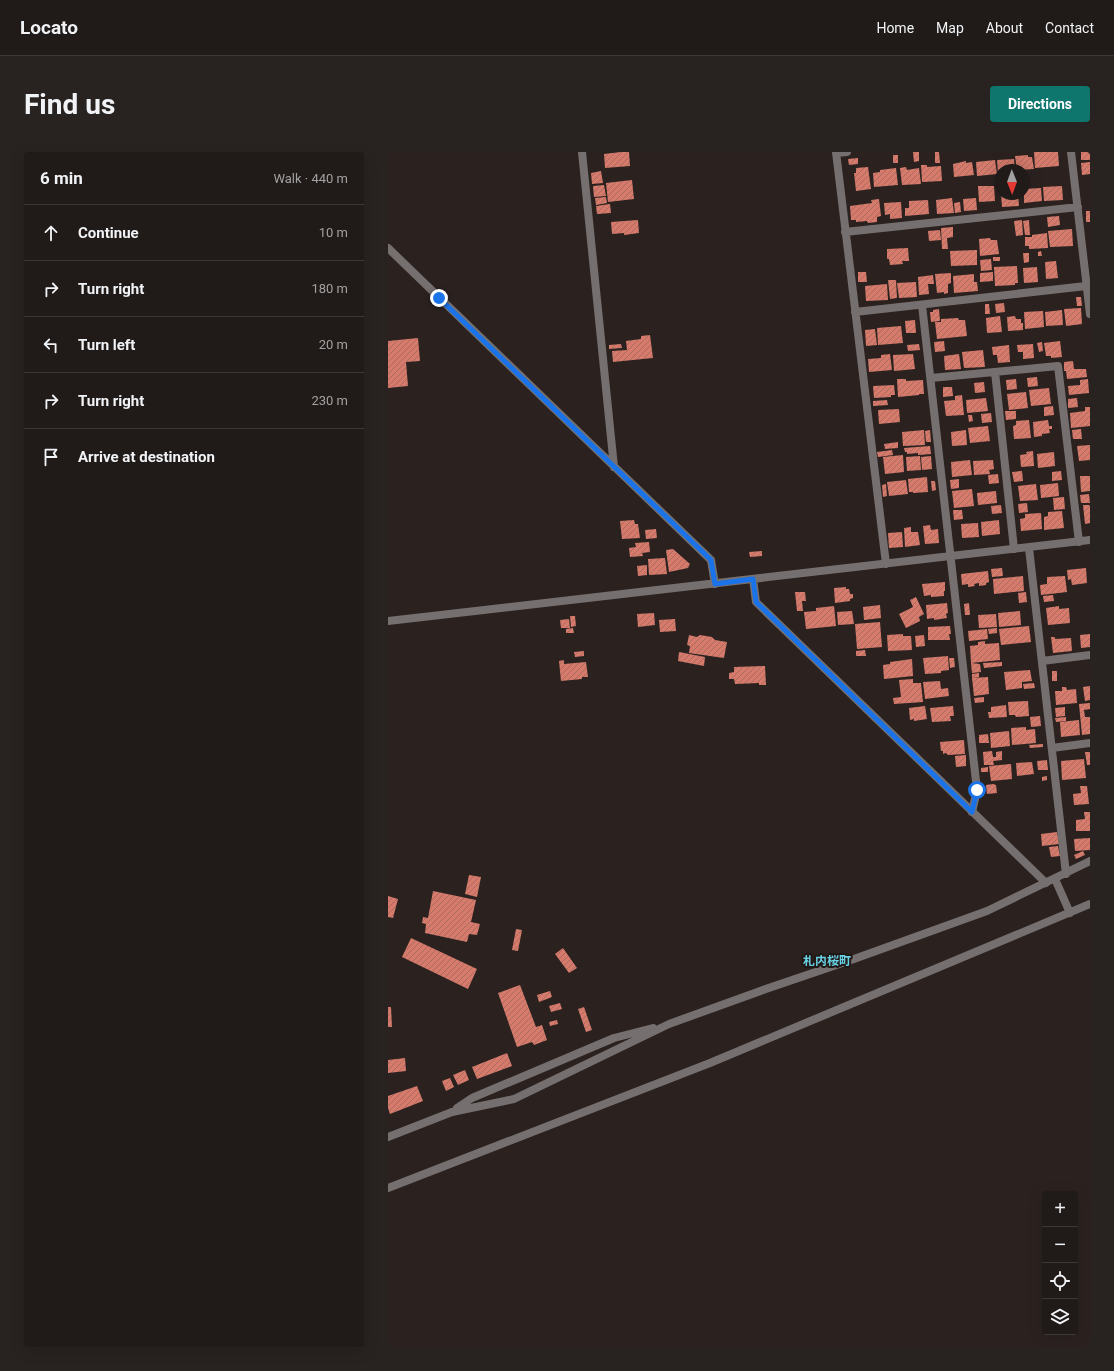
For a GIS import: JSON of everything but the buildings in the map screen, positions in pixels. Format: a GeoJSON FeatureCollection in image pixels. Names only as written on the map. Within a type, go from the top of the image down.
{"type":"FeatureCollection","features":[{"type":"Feature","properties":{"kind":"street"},"geometry":{"type":"LineString","coordinates":[[582,152],[614,467]]}},
{"type":"Feature","properties":{"kind":"street"},"geometry":{"type":"LineString","coordinates":[[847,152],[836,153],[886,564]]}},
{"type":"Feature","properties":{"kind":"street"},"geometry":{"type":"LineString","coordinates":[[1072,152],[1090,314]]}},
{"type":"Feature","properties":{"kind":"street"},"geometry":{"type":"LineString","coordinates":[[845,232],[1078,207]]}},
{"type":"Feature","properties":{"kind":"street"},"geometry":{"type":"LineString","coordinates":[[388,248],[711,560],[715,584]]}},
{"type":"Feature","properties":{"kind":"street"},"geometry":{"type":"LineString","coordinates":[[855,312],[1086,286]]}},
{"type":"Feature","properties":{"kind":"street"},"geometry":{"type":"LineString","coordinates":[[922,305],[977,790],[972,812]]}},
{"type":"Feature","properties":{"kind":"street"},"geometry":{"type":"LineString","coordinates":[[931,378],[1058,366],[1079,542]]}},
{"type":"Feature","properties":{"kind":"street"},"geometry":{"type":"LineString","coordinates":[[995,372],[1014,549]]}},
{"type":"Feature","properties":{"kind":"street"},"geometry":{"type":"LineString","coordinates":[[388,621],[1090,540]]}},
{"type":"Feature","properties":{"kind":"street"},"geometry":{"type":"LineString","coordinates":[[1029,548],[1066,874]]}},
{"type":"Feature","properties":{"kind":"street"},"geometry":{"type":"LineString","coordinates":[[753,579],[756,602],[1046,883]]}},
{"type":"Feature","properties":{"kind":"street"},"geometry":{"type":"LineString","coordinates":[[1042,661],[1090,655]]}},
{"type":"Feature","properties":{"kind":"street"},"geometry":{"type":"LineString","coordinates":[[1052,748],[1090,743]]}},
{"type":"Feature","properties":{"kind":"street"},"geometry":{"type":"LineString","coordinates":[[452,1112],[472,1098],[614,1038],[669,1024],[987,911],[1066,874],[1090,861]]}},
{"type":"Feature","properties":{"kind":"street"},"geometry":{"type":"LineString","coordinates":[[1054,879],[1070,913]]}},
{"type":"Feature","properties":{"kind":"street"},"geometry":{"type":"LineString","coordinates":[[388,1188],[710,1063],[1090,904]]}},
{"type":"Feature","properties":{"kind":"street"},"geometry":{"type":"LineString","coordinates":[[388,1137],[452,1112],[514,1099],[669,1024]]}},
{"type":"Feature","properties":{"kind":"district","name":"札内桜町"},"geometry":{"type":"Point","coordinates":[827,961]}},
{"type":"Feature","properties":{"kind":"route"},"geometry":{"type":"LineString","coordinates":[[439,298],[711,560],[715,584],[753,579],[756,602],[972,812],[977,790]]}}]}
